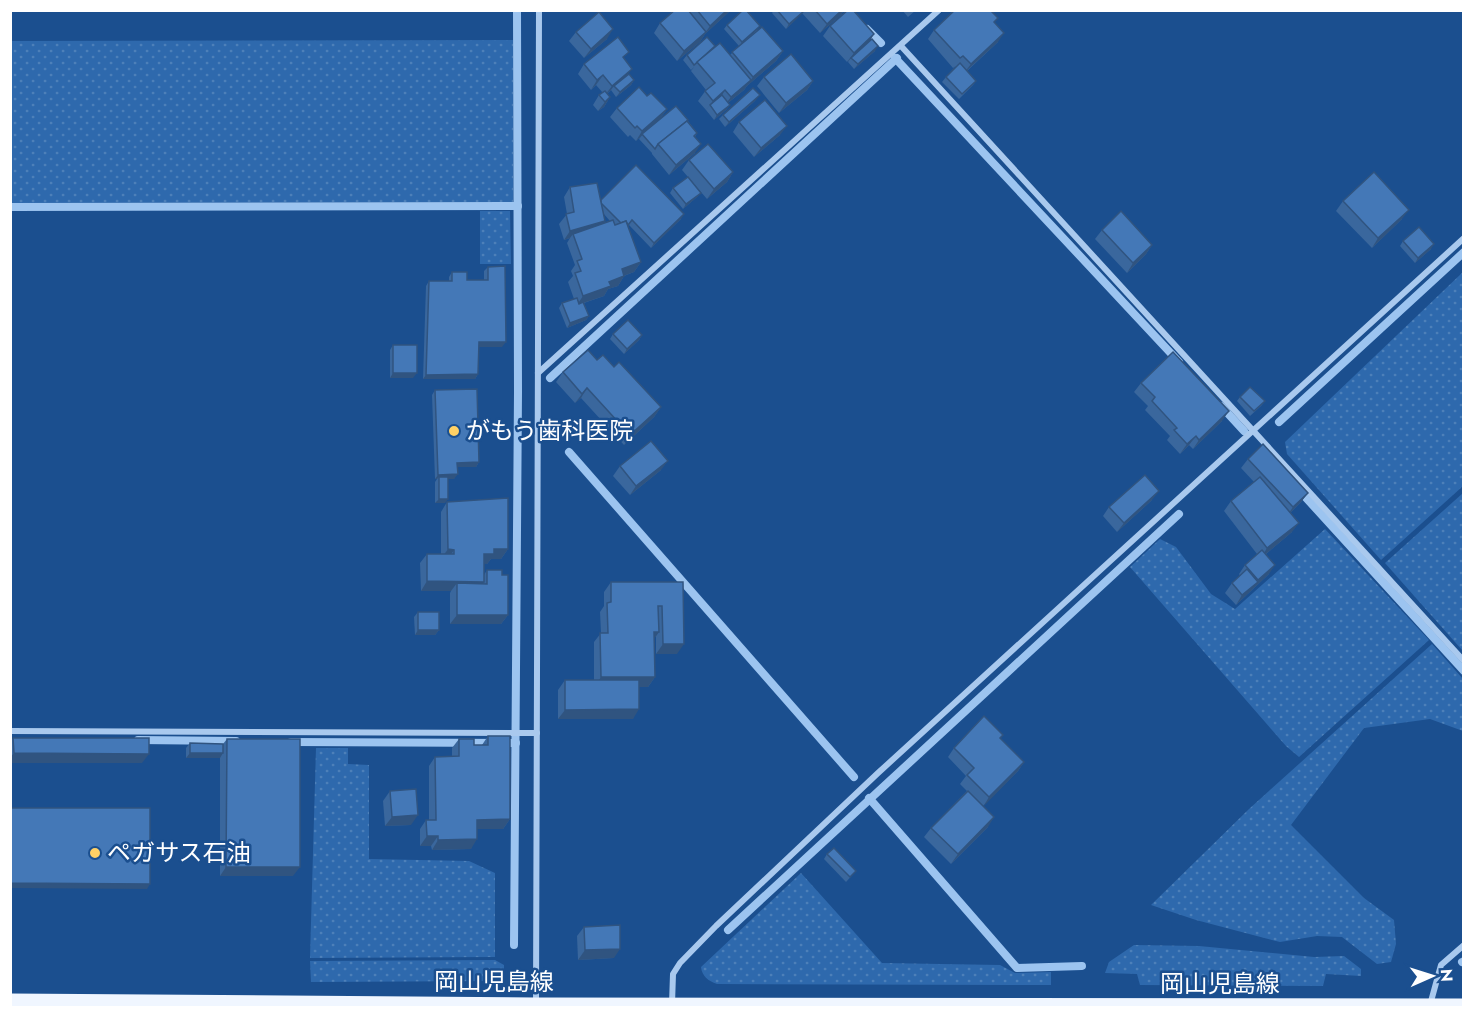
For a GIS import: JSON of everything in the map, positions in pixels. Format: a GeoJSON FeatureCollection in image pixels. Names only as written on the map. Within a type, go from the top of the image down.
{"type":"FeatureCollection","features":[{"type":"Feature","properties":{"kind":"main road","name":"岡山児島線"},"geometry":{"type":"LineString","coordinates":[[10,1001],[536,1006],[672,1004],[1464,1006]]}},
{"type":"Feature","properties":{"kind":"street"},"geometry":{"type":"LineString","coordinates":[[536,1006],[539,10]]}},
{"type":"Feature","properties":{"kind":"street"},"geometry":{"type":"LineString","coordinates":[[538,373],[939,10]]}},
{"type":"Feature","properties":{"kind":"street"},"geometry":{"type":"LineString","coordinates":[[901,46],[1464,662]]}},
{"type":"Feature","properties":{"kind":"street"},"geometry":{"type":"LineString","coordinates":[[672,1004],[673,974],[680,963],[716,927],[878,773],[1464,238]]}},
{"type":"Feature","properties":{"kind":"street"},"geometry":{"type":"LineString","coordinates":[[10,731],[537,733]]}},
{"type":"Feature","properties":{"kind":"street"},"geometry":{"type":"LineString","coordinates":[[1430,1007],[1442,965],[1464,945]]}},
{"type":"Feature","properties":{"kind":"shaded area"},"geometry":{"type":"Polygon","coordinates":[[[513,40],[513,202],[11,203],[11,41],[513,40]]]}},
{"type":"Feature","properties":{"kind":"shaded area"},"geometry":{"type":"Polygon","coordinates":[[[480,211],[510,211],[511,264],[480,264],[480,211]]]}},
{"type":"Feature","properties":{"kind":"shaded area"},"geometry":{"type":"Polygon","coordinates":[[[1463,272],[1463,486],[1381,560],[1287,454],[1285,442],[1463,272]]]}},
{"type":"Feature","properties":{"kind":"shaded area"},"geometry":{"type":"Polygon","coordinates":[[[1463,493],[1464,649],[1462,650],[1385,563],[1463,493]]]}},
{"type":"Feature","properties":{"kind":"shaded area"},"geometry":{"type":"Polygon","coordinates":[[[1325,529],[1429,640],[1299,757],[1286,746],[1130,567],[1160,539],[1176,547],[1211,594],[1235,609],[1325,529]]]}},
{"type":"Feature","properties":{"kind":"shaded area"},"geometry":{"type":"Polygon","coordinates":[[[1432,644],[1463,679],[1463,731],[1430,719],[1364,728],[1291,825],[1364,898],[1394,920],[1396,944],[1391,962],[1377,964],[1342,937],[1317,936],[1280,942],[1196,920],[1151,905],[1249,809],[1432,644]]]}},
{"type":"Feature","properties":{"kind":"shaded area"},"geometry":{"type":"Polygon","coordinates":[[[316,748],[348,748],[348,764],[369,765],[369,859],[469,861],[495,873],[495,957],[310,958],[316,748]]]}},
{"type":"Feature","properties":{"kind":"shaded area"},"geometry":{"type":"Polygon","coordinates":[[[801,873],[882,963],[1000,965],[1015,973],[1051,972],[1051,985],[717,984],[706,978],[701,967],[801,873]]]}},
{"type":"Feature","properties":{"kind":"shaded area"},"geometry":{"type":"Polygon","coordinates":[[[1134,945],[1199,946],[1314,957],[1344,956],[1361,969],[1361,976],[1326,974],[1323,986],[1140,985],[1137,974],[1105,973],[1109,962],[1134,945]]]}},
{"type":"Feature","properties":{"kind":"shaded area"},"geometry":{"type":"Polygon","coordinates":[[[495,960],[504,965],[498,981],[311,982],[310,961],[495,960]]]}},
{"type":"Feature","properties":{"kind":"building"},"geometry":{"type":"Polygon","coordinates":[[[675,10],[688,10],[706,32],[684,51],[660,23],[675,10]]]}},
{"type":"Feature","properties":{"kind":"building"},"geometry":{"type":"Polygon","coordinates":[[[697,10],[727,10],[710,26],[697,10]]]}},
{"type":"Feature","properties":{"kind":"building"},"geometry":{"type":"Polygon","coordinates":[[[743,10],[746,10],[760,26],[742,42],[727,25],[743,10]]]}},
{"type":"Feature","properties":{"kind":"building"},"geometry":{"type":"Polygon","coordinates":[[[777,10],[803,10],[804,11],[789,24],[777,10]]]}},
{"type":"Feature","properties":{"kind":"building"},"geometry":{"type":"Polygon","coordinates":[[[815,10],[842,10],[827,24],[815,10]]]}},
{"type":"Feature","properties":{"kind":"building"},"geometry":{"type":"Polygon","coordinates":[[[848,10],[853,10],[874,34],[854,53],[830,26],[848,10]]]}},
{"type":"Feature","properties":{"kind":"building"},"geometry":{"type":"Polygon","coordinates":[[[955,10],[990,10],[998,18],[994,22],[1004,33],[971,64],[963,56],[960,58],[934,30],[955,10]]]}},
{"type":"Feature","properties":{"kind":"building"},"geometry":{"type":"Polygon","coordinates":[[[599,12],[613,29],[591,49],[576,32],[599,12]]]}},
{"type":"Feature","properties":{"kind":"building"},"geometry":{"type":"Polygon","coordinates":[[[762,27],[783,51],[753,77],[732,52],[762,27]]]}},
{"type":"Feature","properties":{"kind":"building"},"geometry":{"type":"Polygon","coordinates":[[[618,37],[629,52],[623,57],[632,69],[612,86],[603,75],[597,80],[584,64],[618,37]]]}},
{"type":"Feature","properties":{"kind":"building"},"geometry":{"type":"Polygon","coordinates":[[[707,37],[715,46],[694,65],[687,55],[707,37]]]}},
{"type":"Feature","properties":{"kind":"building"},"geometry":{"type":"Polygon","coordinates":[[[872,39],[878,46],[858,64],[851,58],[872,39]]]}},
{"type":"Feature","properties":{"kind":"building"},"geometry":{"type":"Polygon","coordinates":[[[720,43],[751,80],[731,97],[725,90],[713,101],[705,91],[715,83],[697,62],[720,43]]]}},
{"type":"Feature","properties":{"kind":"building"},"geometry":{"type":"Polygon","coordinates":[[[791,54],[813,81],[786,103],[764,77],[791,54]]]}},
{"type":"Feature","properties":{"kind":"building"},"geometry":{"type":"Polygon","coordinates":[[[960,63],[976,81],[962,94],[946,77],[960,63]]]}},
{"type":"Feature","properties":{"kind":"building"},"geometry":{"type":"Polygon","coordinates":[[[629,74],[634,80],[620,92],[614,86],[629,74]]]}},
{"type":"Feature","properties":{"kind":"building"},"geometry":{"type":"Polygon","coordinates":[[[639,87],[647,96],[651,93],[667,109],[642,131],[637,126],[635,128],[617,108],[639,87]]]}},
{"type":"Feature","properties":{"kind":"building"},"geometry":{"type":"Polygon","coordinates":[[[753,88],[760,95],[729,122],[723,115],[753,88]]]}},
{"type":"Feature","properties":{"kind":"building"},"geometry":{"type":"Polygon","coordinates":[[[605,91],[610,97],[605,102],[599,95],[605,91]]]}},
{"type":"Feature","properties":{"kind":"building"},"geometry":{"type":"Polygon","coordinates":[[[722,95],[730,105],[717,115],[710,105],[722,95]]]}},
{"type":"Feature","properties":{"kind":"building"},"geometry":{"type":"Polygon","coordinates":[[[765,100],[787,126],[761,148],[739,122],[765,100]]]}},
{"type":"Feature","properties":{"kind":"building"},"geometry":{"type":"Polygon","coordinates":[[[676,106],[688,120],[655,149],[642,134],[676,106]]]}},
{"type":"Feature","properties":{"kind":"building"},"geometry":{"type":"Polygon","coordinates":[[[687,121],[697,133],[694,136],[701,144],[676,165],[658,144],[687,121]]]}},
{"type":"Feature","properties":{"kind":"building"},"geometry":{"type":"Polygon","coordinates":[[[708,144],[733,172],[714,189],[689,160],[708,144]]]}},
{"type":"Feature","properties":{"kind":"building"},"geometry":{"type":"Polygon","coordinates":[[[636,165],[684,214],[654,243],[632,220],[628,225],[626,221],[621,223],[601,203],[601,200],[636,165]]]}},
{"type":"Feature","properties":{"kind":"building"},"geometry":{"type":"Polygon","coordinates":[[[1374,172],[1409,210],[1378,238],[1343,201],[1374,172]]]}},
{"type":"Feature","properties":{"kind":"building"},"geometry":{"type":"Polygon","coordinates":[[[688,177],[701,193],[686,204],[673,188],[688,177]]]}},
{"type":"Feature","properties":{"kind":"building"},"geometry":{"type":"Polygon","coordinates":[[[597,183],[605,221],[570,231],[566,214],[574,212],[570,187],[597,183]]]}},
{"type":"Feature","properties":{"kind":"building"},"geometry":{"type":"Polygon","coordinates":[[[1121,211],[1152,245],[1133,263],[1102,230],[1121,211]]]}},
{"type":"Feature","properties":{"kind":"building"},"geometry":{"type":"Polygon","coordinates":[[[613,220],[615,225],[626,221],[641,262],[622,269],[624,276],[609,282],[611,286],[583,296],[575,273],[581,271],[577,261],[582,259],[573,234],[613,220]]]}},
{"type":"Feature","properties":{"kind":"building"},"geometry":{"type":"Polygon","coordinates":[[[1419,227],[1434,244],[1418,258],[1403,241],[1419,227]]]}},
{"type":"Feature","properties":{"kind":"building"},"geometry":{"type":"Polygon","coordinates":[[[505,266],[506,342],[479,342],[478,374],[426,375],[429,281],[452,281],[452,272],[467,272],[467,280],[488,280],[488,267],[505,266]]]}},
{"type":"Feature","properties":{"kind":"building"},"geometry":{"type":"Polygon","coordinates":[[[577,298],[579,304],[583,302],[589,316],[570,323],[562,303],[577,298]]]}},
{"type":"Feature","properties":{"kind":"building"},"geometry":{"type":"Polygon","coordinates":[[[628,320],[642,335],[627,349],[613,334],[628,320]]]}},
{"type":"Feature","properties":{"kind":"building"},"geometry":{"type":"Polygon","coordinates":[[[393,345],[417,345],[417,373],[393,373],[393,345]]]}},
{"type":"Feature","properties":{"kind":"building"},"geometry":{"type":"Polygon","coordinates":[[[588,350],[597,360],[603,355],[614,367],[619,362],[661,407],[630,435],[587,388],[582,394],[563,372],[588,350]]]}},
{"type":"Feature","properties":{"kind":"building"},"geometry":{"type":"Polygon","coordinates":[[[1173,352],[1229,411],[1199,440],[1196,436],[1187,444],[1174,430],[1177,428],[1152,401],[1155,397],[1141,383],[1173,352]]]}},
{"type":"Feature","properties":{"kind":"building"},"geometry":{"type":"Polygon","coordinates":[[[1250,387],[1265,401],[1254,411],[1240,397],[1250,387]]]}},
{"type":"Feature","properties":{"kind":"building","name":"がもう歯科医院"},"geometry":{"type":"Polygon","coordinates":[[[477,389],[479,462],[457,463],[458,474],[438,475],[435,390],[477,389]]]}},
{"type":"Feature","properties":{"kind":"building"},"geometry":{"type":"Polygon","coordinates":[[[651,441],[668,461],[636,486],[620,466],[651,441]]]}},
{"type":"Feature","properties":{"kind":"building"},"geometry":{"type":"Polygon","coordinates":[[[1263,444],[1308,493],[1293,507],[1248,459],[1263,444]]]}},
{"type":"Feature","properties":{"kind":"building"},"geometry":{"type":"Polygon","coordinates":[[[1145,475],[1159,491],[1124,523],[1109,507],[1145,475]]]}},
{"type":"Feature","properties":{"kind":"building"},"geometry":{"type":"Polygon","coordinates":[[[439,477],[448,477],[448,499],[439,499],[439,477]]]}},
{"type":"Feature","properties":{"kind":"building"},"geometry":{"type":"Polygon","coordinates":[[[1260,477],[1299,523],[1267,548],[1231,501],[1260,477]]]}},
{"type":"Feature","properties":{"kind":"building"},"geometry":{"type":"Polygon","coordinates":[[[508,498],[508,549],[494,549],[494,554],[484,554],[484,582],[427,581],[427,554],[454,554],[454,550],[448,549],[447,502],[508,498]]]}},
{"type":"Feature","properties":{"kind":"building"},"geometry":{"type":"Polygon","coordinates":[[[1262,550],[1275,565],[1258,580],[1245,565],[1262,550]]]}},
{"type":"Feature","properties":{"kind":"building"},"geometry":{"type":"Polygon","coordinates":[[[1247,569],[1258,582],[1242,595],[1232,583],[1247,569]]]}},
{"type":"Feature","properties":{"kind":"building"},"geometry":{"type":"Polygon","coordinates":[[[487,570],[502,570],[502,575],[508,575],[508,615],[457,615],[457,583],[487,584],[487,570]]]}},
{"type":"Feature","properties":{"kind":"building"},"geometry":{"type":"Polygon","coordinates":[[[611,582],[683,582],[684,644],[663,644],[662,606],[658,606],[659,632],[654,632],[655,677],[601,677],[600,633],[608,633],[607,603],[611,602],[611,582]]]}},
{"type":"Feature","properties":{"kind":"building"},"geometry":{"type":"Polygon","coordinates":[[[418,612],[439,612],[439,630],[418,630],[418,612]]]}},
{"type":"Feature","properties":{"kind":"building"},"geometry":{"type":"Polygon","coordinates":[[[565,680],[639,680],[639,709],[565,710],[565,680]]]}},
{"type":"Feature","properties":{"kind":"building"},"geometry":{"type":"Polygon","coordinates":[[[984,716],[1003,735],[1000,738],[1024,762],[989,797],[967,775],[974,768],[954,748],[984,716]]]}},
{"type":"Feature","properties":{"kind":"building"},"geometry":{"type":"Polygon","coordinates":[[[488,736],[510,736],[510,819],[477,820],[477,839],[438,840],[438,836],[427,836],[426,820],[436,820],[435,757],[459,756],[459,739],[474,739],[474,745],[488,745],[488,736]]]}},
{"type":"Feature","properties":{"kind":"building"},"geometry":{"type":"Polygon","coordinates":[[[13,738],[149,738],[149,754],[14,753],[13,738]]]}},
{"type":"Feature","properties":{"kind":"building"},"geometry":{"type":"Polygon","coordinates":[[[227,739],[300,739],[300,867],[226,867],[227,739]]]}},
{"type":"Feature","properties":{"kind":"building"},"geometry":{"type":"Polygon","coordinates":[[[190,743],[223,744],[223,753],[190,753],[190,743]]]}},
{"type":"Feature","properties":{"kind":"building"},"geometry":{"type":"Polygon","coordinates":[[[416,789],[418,815],[392,817],[390,791],[416,789]]]}},
{"type":"Feature","properties":{"kind":"building"},"geometry":{"type":"Polygon","coordinates":[[[968,791],[994,817],[958,854],[931,828],[968,791]]]}},
{"type":"Feature","properties":{"kind":"building"},"geometry":{"type":"Polygon","coordinates":[[[10,808],[150,808],[150,884],[10,883],[10,808]]]}},
{"type":"Feature","properties":{"kind":"building"},"geometry":{"type":"Polygon","coordinates":[[[834,848],[856,871],[850,877],[827,854],[834,848]]]}},
{"type":"Feature","properties":{"kind":"building"},"geometry":{"type":"Polygon","coordinates":[[[620,925],[620,949],[585,950],[584,927],[620,925]]]}},
{"type":"Feature","properties":{"kind":"waterway"},"geometry":{"type":"LineString","coordinates":[[514,945],[518,392],[517,10]]}},
{"type":"Feature","properties":{"kind":"waterway"},"geometry":{"type":"LineString","coordinates":[[867,29],[881,43]]}},
{"type":"Feature","properties":{"kind":"waterway"},"geometry":{"type":"LineString","coordinates":[[895,58],[1179,362]]}},
{"type":"Feature","properties":{"kind":"waterway"},"geometry":{"type":"LineString","coordinates":[[550,378],[897,58]]}},
{"type":"Feature","properties":{"kind":"waterway"},"geometry":{"type":"LineString","coordinates":[[10,207],[518,206]]}},
{"type":"Feature","properties":{"kind":"waterway"},"geometry":{"type":"LineString","coordinates":[[1279,422],[1464,252]]}},
{"type":"Feature","properties":{"kind":"waterway"},"geometry":{"type":"LineString","coordinates":[[1221,406],[1244,431]]}},
{"type":"Feature","properties":{"kind":"waterway"},"geometry":{"type":"LineString","coordinates":[[569,452],[854,777]]}},
{"type":"Feature","properties":{"kind":"waterway"},"geometry":{"type":"LineString","coordinates":[[1298,489],[1464,671]]}},
{"type":"Feature","properties":{"kind":"waterway"},"geometry":{"type":"LineString","coordinates":[[728,930],[1179,514]]}},
{"type":"Feature","properties":{"kind":"waterway"},"geometry":{"type":"LineString","coordinates":[[138,740],[236,741]]}},
{"type":"Feature","properties":{"kind":"waterway"},"geometry":{"type":"LineString","coordinates":[[291,742],[516,743]]}},
{"type":"Feature","properties":{"kind":"waterway"},"geometry":{"type":"LineString","coordinates":[[869,798],[1017,968],[1082,966]]}},
{"type":"Feature","properties":{"kind":"place","name":"がもう歯科医院"},"geometry":{"type":"Point","coordinates":[454,431]}},
{"type":"Feature","properties":{"kind":"place","name":"ペガサス石油"},"geometry":{"type":"Point","coordinates":[95,853]}}]}
